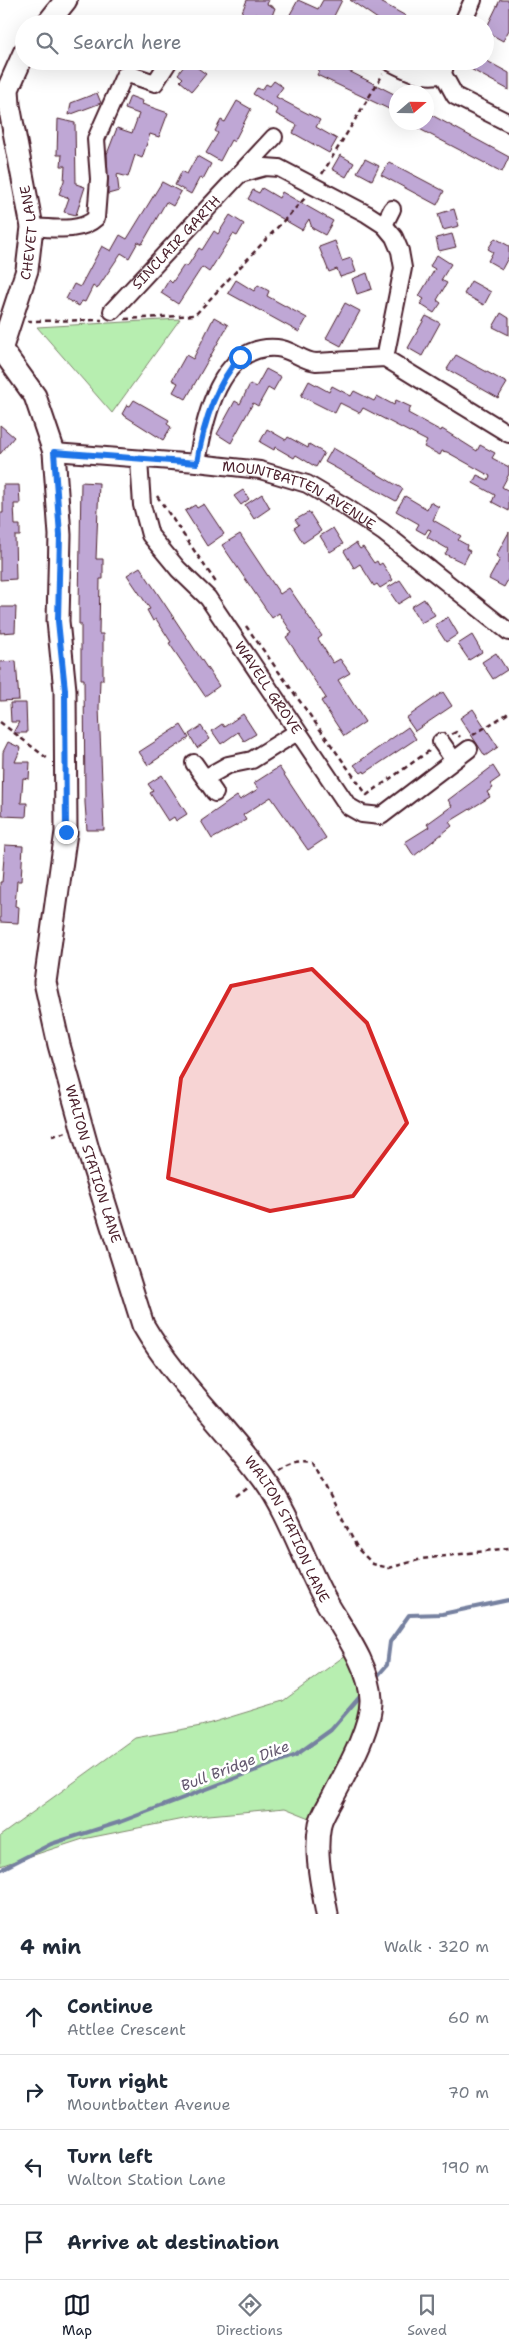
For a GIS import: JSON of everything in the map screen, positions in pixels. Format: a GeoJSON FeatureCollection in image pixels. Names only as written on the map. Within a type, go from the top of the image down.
{"type":"FeatureCollection","features":[{"type":"Feature","properties":{"kind":"main road"},"geometry":{"type":"LineString","coordinates":[[54,15],[66,0]]}},
{"type":"Feature","properties":{"kind":"main road","name":"CHEVET LANE"},"geometry":{"type":"LineString","coordinates":[[1,351],[7,324],[26,270],[32,227],[9,105],[6,77],[15,65]]}},
{"type":"Feature","properties":{"kind":"main road","name":"WALTON STATION LANE"},"geometry":{"type":"LineString","coordinates":[[1,351],[35,396],[54,452],[60,535],[58,621],[65,690],[66,832],[45,982],[59,1045],[89,1153],[143,1325],[157,1350],[264,1479],[292,1528],[321,1592],[354,1649],[369,1687],[371,1700],[357,1749],[320,1822],[318,1854],[327,1914]]}},
{"type":"Feature","properties":{"kind":"street"},"geometry":{"type":"LineString","coordinates":[[466,15],[473,0]]}},
{"type":"Feature","properties":{"kind":"street"},"geometry":{"type":"LineString","coordinates":[[32,227],[75,228],[91,223],[96,218],[99,179],[96,139],[112,116],[118,88],[124,76],[132,75],[155,83],[163,70]]}},
{"type":"Feature","properties":{"kind":"street"},"geometry":{"type":"LineString","coordinates":[[408,70],[433,78],[442,70]]}},
{"type":"Feature","properties":{"kind":"street"},"geometry":{"type":"LineString","coordinates":[[445,70],[455,96],[509,123]]}},
{"type":"Feature","properties":{"kind":"street","name":"SINCLAIR GARTH"},"geometry":{"type":"LineString","coordinates":[[114,314],[274,136]]}},
{"type":"Feature","properties":{"kind":"street"},"geometry":{"type":"LineString","coordinates":[[240,174],[265,167],[279,168],[384,225],[394,237],[400,250],[403,268],[385,358]]}},
{"type":"Feature","properties":{"kind":"street"},"geometry":{"type":"LineString","coordinates":[[384,225],[392,209]]}},
{"type":"Feature","properties":{"kind":"street"},"geometry":{"type":"LineString","coordinates":[[197,463],[203,430],[224,376],[240,357],[262,347],[280,348],[306,361],[316,362],[385,358],[508,430]]}},
{"type":"Feature","properties":{"kind":"street","name":"MOUNTBATTEN AVENUE"},"geometry":{"type":"LineString","coordinates":[[54,452],[260,470],[307,484],[383,532],[507,626]]}},
{"type":"Feature","properties":{"kind":"street","name":"WAVELL GROVE"},"geometry":{"type":"LineString","coordinates":[[140,460],[142,506],[150,535],[178,569],[208,598],[348,806],[362,814],[381,816],[454,759],[466,745]]}},
{"type":"Feature","properties":{"kind":"street"},"geometry":{"type":"LineString","coordinates":[[204,778],[228,765],[252,760],[297,732]]}},
{"type":"Feature","properties":{"kind":"street"},"geometry":{"type":"LineString","coordinates":[[441,742],[454,759]]}},
{"type":"Feature","properties":{"kind":"street"},"geometry":{"type":"LineString","coordinates":[[194,763],[215,793]]}},
{"type":"Feature","properties":{"kind":"path"},"geometry":{"type":"LineString","coordinates":[[7,324],[114,314],[195,315],[287,219],[315,186],[384,70]]}},
{"type":"Feature","properties":{"kind":"path"},"geometry":{"type":"LineString","coordinates":[[156,495],[220,590],[208,598]]}},
{"type":"Feature","properties":{"kind":"path"},"geometry":{"type":"LineString","coordinates":[[243,621],[367,795],[456,732],[466,745],[507,714],[509,710]]}},
{"type":"Feature","properties":{"kind":"path"},"geometry":{"type":"LineString","coordinates":[[0,722],[66,773]]}},
{"type":"Feature","properties":{"kind":"path"},"geometry":{"type":"LineString","coordinates":[[264,1479],[288,1464],[302,1461],[313,1463],[358,1549],[372,1564],[389,1568],[422,1559],[509,1548]]}},
{"type":"Feature","properties":{"kind":"highlighted area"},"geometry":{"type":"Polygon","coordinates":[[[312,969],[367,1023],[407,1123],[353,1196],[270,1211],[168,1178],[181,1078],[231,986],[312,969]]]}},
{"type":"Feature","properties":{"kind":"green space"},"geometry":{"type":"Polygon","coordinates":[[[180,319],[112,413],[37,327],[180,319]]]}},
{"type":"Feature","properties":{"kind":"green space"},"geometry":{"type":"Polygon","coordinates":[[[354,1649],[371,1700],[320,1822],[285,1808],[198,1816],[83,1839],[0,1866],[0,1836],[135,1738],[201,1726],[283,1701],[354,1649]]]}},
{"type":"Feature","properties":{"kind":"building"},"geometry":{"type":"Polygon","coordinates":[[[247,0],[269,0],[267,4],[275,8],[272,15],[241,14],[247,0]]]}},
{"type":"Feature","properties":{"kind":"building"},"geometry":{"type":"Polygon","coordinates":[[[298,0],[318,9],[323,0],[342,0],[334,15],[290,15],[298,0]]]}},
{"type":"Feature","properties":{"kind":"building"},"geometry":{"type":"Polygon","coordinates":[[[350,0],[377,0],[404,15],[372,15],[350,0]]]}},
{"type":"Feature","properties":{"kind":"building"},"geometry":{"type":"Polygon","coordinates":[[[500,0],[509,0],[509,30],[503,41],[494,36],[493,15],[500,0]]]}},
{"type":"Feature","properties":{"kind":"building"},"geometry":{"type":"Polygon","coordinates":[[[494,65],[509,73],[509,90],[472,70],[494,70],[494,65]]]}},
{"type":"Feature","properties":{"kind":"building"},"geometry":{"type":"Polygon","coordinates":[[[181,70],[200,70],[206,74],[192,91],[180,81],[183,78],[178,74],[181,70]]]}},
{"type":"Feature","properties":{"kind":"building"},"geometry":{"type":"Polygon","coordinates":[[[320,70],[347,70],[389,91],[389,109],[317,75],[320,70]]]}},
{"type":"Feature","properties":{"kind":"building"},"geometry":{"type":"Polygon","coordinates":[[[274,81],[283,87],[276,97],[320,120],[316,127],[337,139],[329,153],[293,133],[297,125],[276,114],[278,110],[253,94],[257,88],[262,90],[266,84],[270,86],[274,81]]]}},
{"type":"Feature","properties":{"kind":"building"},"geometry":{"type":"Polygon","coordinates":[[[97,93],[101,103],[69,115],[71,103],[97,93]]]}},
{"type":"Feature","properties":{"kind":"building"},"geometry":{"type":"Polygon","coordinates":[[[130,96],[143,101],[142,104],[168,113],[159,137],[150,134],[142,158],[135,155],[128,177],[117,174],[119,191],[108,194],[107,154],[117,128],[132,133],[139,114],[125,109],[130,96]]]}},
{"type":"Feature","properties":{"kind":"building"},"geometry":{"type":"Polygon","coordinates":[[[237,101],[251,109],[234,142],[231,140],[220,161],[206,153],[218,133],[215,131],[221,120],[225,122],[237,101]]]}},
{"type":"Feature","properties":{"kind":"building"},"geometry":{"type":"Polygon","coordinates":[[[434,116],[509,157],[502,172],[421,130],[434,130],[434,116]]]}},
{"type":"Feature","properties":{"kind":"building"},"geometry":{"type":"Polygon","coordinates":[[[58,119],[75,123],[76,184],[85,187],[76,215],[64,212],[69,198],[59,194],[64,181],[65,166],[61,166],[62,155],[57,155],[58,119]]]}},
{"type":"Feature","properties":{"kind":"building"},"geometry":{"type":"Polygon","coordinates":[[[340,155],[354,163],[346,177],[332,169],[340,155]]]}},
{"type":"Feature","properties":{"kind":"building"},"geometry":{"type":"Polygon","coordinates":[[[197,156],[211,164],[203,179],[200,177],[191,194],[175,185],[182,171],[187,174],[197,156]]]}},
{"type":"Feature","properties":{"kind":"building"},"geometry":{"type":"Polygon","coordinates":[[[365,159],[379,166],[372,180],[357,172],[365,159]]]}},
{"type":"Feature","properties":{"kind":"building"},"geometry":{"type":"Polygon","coordinates":[[[389,162],[444,191],[437,205],[381,175],[389,162]]]}},
{"type":"Feature","properties":{"kind":"building"},"geometry":{"type":"Polygon","coordinates":[[[162,182],[181,192],[173,206],[166,202],[142,244],[138,242],[129,258],[121,253],[97,289],[93,286],[85,302],[82,301],[79,306],[66,299],[74,284],[80,287],[102,246],[111,251],[120,235],[127,239],[162,182]]]}},
{"type":"Feature","properties":{"kind":"building"},"geometry":{"type":"Polygon","coordinates":[[[262,188],[279,198],[282,192],[333,221],[325,235],[312,228],[309,219],[302,230],[248,199],[253,190],[259,193],[262,188]]]}},
{"type":"Feature","properties":{"kind":"building"},"geometry":{"type":"Polygon","coordinates":[[[454,209],[459,226],[443,230],[438,214],[454,209]]]}},
{"type":"Feature","properties":{"kind":"building"},"geometry":{"type":"Polygon","coordinates":[[[230,215],[244,224],[237,236],[233,234],[209,272],[202,267],[178,304],[161,293],[169,280],[172,283],[184,265],[187,267],[199,248],[202,250],[214,231],[218,234],[230,215]]]}},
{"type":"Feature","properties":{"kind":"building"},"geometry":{"type":"Polygon","coordinates":[[[452,234],[456,247],[439,251],[436,238],[452,234]]]}},
{"type":"Feature","properties":{"kind":"building"},"geometry":{"type":"Polygon","coordinates":[[[495,238],[509,246],[509,256],[502,269],[488,261],[493,252],[488,249],[495,238]]]}},
{"type":"Feature","properties":{"kind":"building"},"geometry":{"type":"Polygon","coordinates":[[[335,241],[342,261],[351,258],[356,272],[340,277],[337,269],[329,272],[319,247],[335,241]]]}},
{"type":"Feature","properties":{"kind":"building"},"geometry":{"type":"Polygon","coordinates":[[[437,255],[451,264],[441,280],[447,283],[437,300],[441,303],[434,313],[420,304],[424,299],[419,296],[435,269],[430,266],[437,255]]]}},
{"type":"Feature","properties":{"kind":"building"},"geometry":{"type":"Polygon","coordinates":[[[367,273],[372,289],[357,294],[352,279],[367,273]]]}},
{"type":"Feature","properties":{"kind":"building"},"geometry":{"type":"Polygon","coordinates":[[[236,280],[254,291],[258,285],[269,291],[267,296],[307,318],[299,332],[228,293],[236,280]]]}},
{"type":"Feature","properties":{"kind":"building"},"geometry":{"type":"Polygon","coordinates":[[[471,281],[491,292],[484,305],[464,294],[471,281]]]}},
{"type":"Feature","properties":{"kind":"building"},"geometry":{"type":"Polygon","coordinates":[[[345,303],[360,311],[341,346],[326,338],[345,303]]]}},
{"type":"Feature","properties":{"kind":"building"},"geometry":{"type":"Polygon","coordinates":[[[501,313],[509,318],[509,335],[493,327],[501,313]]]}},
{"type":"Feature","properties":{"kind":"building"},"geometry":{"type":"Polygon","coordinates":[[[426,316],[440,323],[422,356],[408,348],[426,316]]]}},
{"type":"Feature","properties":{"kind":"building"},"geometry":{"type":"Polygon","coordinates":[[[214,317],[228,325],[186,399],[173,392],[178,383],[172,380],[186,355],[193,359],[214,317]]]}},
{"type":"Feature","properties":{"kind":"building"},"geometry":{"type":"Polygon","coordinates":[[[456,355],[507,383],[498,398],[447,369],[456,355]]]}},
{"type":"Feature","properties":{"kind":"building"},"geometry":{"type":"Polygon","coordinates":[[[266,369],[281,377],[273,391],[268,388],[258,406],[253,403],[231,443],[217,434],[235,401],[240,404],[250,384],[256,387],[266,369]]]}},
{"type":"Feature","properties":{"kind":"building"},"geometry":{"type":"Polygon","coordinates":[[[309,381],[329,392],[332,386],[351,396],[354,391],[374,401],[377,396],[394,405],[396,400],[411,407],[408,413],[441,431],[442,429],[477,451],[480,445],[495,453],[492,458],[509,467],[509,474],[502,487],[509,491],[509,511],[492,502],[495,495],[473,483],[477,475],[488,480],[490,476],[447,452],[442,451],[440,455],[424,447],[427,441],[363,408],[360,413],[340,403],[335,413],[301,396],[309,381]]]}},
{"type":"Feature","properties":{"kind":"building"},"geometry":{"type":"Polygon","coordinates":[[[134,400],[169,420],[167,424],[171,427],[163,440],[122,414],[127,405],[130,406],[134,400]]]}},
{"type":"Feature","properties":{"kind":"building"},"geometry":{"type":"Polygon","coordinates":[[[0,425],[14,437],[0,454],[0,425]]]}},
{"type":"Feature","properties":{"kind":"building"},"geometry":{"type":"Polygon","coordinates":[[[267,429],[286,440],[288,437],[308,448],[309,444],[324,453],[316,467],[296,455],[294,458],[275,447],[274,450],[260,442],[267,429]]]}},
{"type":"Feature","properties":{"kind":"building"},"geometry":{"type":"Polygon","coordinates":[[[333,448],[403,489],[396,501],[325,462],[333,448]]]}},
{"type":"Feature","properties":{"kind":"building"},"geometry":{"type":"Polygon","coordinates":[[[81,482],[99,483],[96,559],[103,559],[103,579],[100,579],[99,634],[103,634],[103,680],[100,680],[99,708],[104,830],[87,830],[85,803],[84,679],[81,679],[81,624],[79,624],[81,482]]]}},
{"type":"Feature","properties":{"kind":"building"},"geometry":{"type":"Polygon","coordinates":[[[3,485],[19,485],[20,504],[14,504],[15,525],[20,525],[20,536],[15,536],[16,579],[0,580],[0,513],[3,513],[3,485]]]}},
{"type":"Feature","properties":{"kind":"building"},"geometry":{"type":"Polygon","coordinates":[[[243,490],[249,499],[241,505],[234,496],[243,490]]]}},
{"type":"Feature","properties":{"kind":"building"},"geometry":{"type":"Polygon","coordinates":[[[262,494],[270,508],[254,519],[245,505],[262,494]]]}},
{"type":"Feature","properties":{"kind":"building"},"geometry":{"type":"Polygon","coordinates":[[[405,496],[427,509],[430,502],[439,507],[433,520],[461,536],[458,540],[467,545],[466,549],[470,551],[464,563],[445,554],[448,549],[427,537],[431,530],[428,529],[425,534],[416,529],[419,524],[396,511],[405,496]]]}},
{"type":"Feature","properties":{"kind":"building"},"geometry":{"type":"Polygon","coordinates":[[[204,504],[224,534],[207,546],[185,511],[195,505],[197,508],[204,504]]]}},
{"type":"Feature","properties":{"kind":"building"},"geometry":{"type":"Polygon","coordinates":[[[309,512],[321,531],[303,543],[294,528],[299,525],[295,520],[309,512]]]}},
{"type":"Feature","properties":{"kind":"building"},"geometry":{"type":"Polygon","coordinates":[[[333,528],[343,544],[330,552],[320,536],[333,528]]]}},
{"type":"Feature","properties":{"kind":"building"},"geometry":{"type":"Polygon","coordinates":[[[509,532],[509,578],[504,587],[489,579],[500,559],[496,556],[509,532]]]}},
{"type":"Feature","properties":{"kind":"building"},"geometry":{"type":"Polygon","coordinates":[[[240,534],[280,594],[289,588],[322,636],[318,639],[333,663],[340,659],[350,673],[338,680],[365,722],[344,736],[321,701],[326,698],[286,637],[292,633],[279,613],[272,618],[222,545],[240,534]]]}},
{"type":"Feature","properties":{"kind":"building"},"geometry":{"type":"Polygon","coordinates":[[[356,543],[360,549],[363,547],[374,563],[377,561],[379,565],[382,563],[393,580],[380,588],[377,584],[374,586],[360,564],[354,568],[344,551],[356,543]]]}},
{"type":"Feature","properties":{"kind":"building"},"geometry":{"type":"Polygon","coordinates":[[[140,567],[219,686],[205,696],[169,643],[171,642],[156,619],[153,621],[147,610],[150,609],[127,575],[140,567]]]}},
{"type":"Feature","properties":{"kind":"building"},"geometry":{"type":"Polygon","coordinates":[[[400,580],[411,596],[398,604],[387,588],[400,580]]]}},
{"type":"Feature","properties":{"kind":"building"},"geometry":{"type":"Polygon","coordinates":[[[424,599],[435,615],[421,623],[411,607],[424,599]]]}},
{"type":"Feature","properties":{"kind":"building"},"geometry":{"type":"Polygon","coordinates":[[[0,607],[16,607],[15,632],[0,633],[0,607]]]}},
{"type":"Feature","properties":{"kind":"building"},"geometry":{"type":"Polygon","coordinates":[[[448,617],[458,634],[446,642],[435,625],[448,617]]]}},
{"type":"Feature","properties":{"kind":"building"},"geometry":{"type":"Polygon","coordinates":[[[472,635],[482,652],[469,660],[458,644],[472,635]]]}},
{"type":"Feature","properties":{"kind":"building"},"geometry":{"type":"Polygon","coordinates":[[[496,653],[507,670],[493,679],[482,662],[496,653]]]}},
{"type":"Feature","properties":{"kind":"building"},"geometry":{"type":"Polygon","coordinates":[[[16,661],[19,700],[0,701],[0,662],[16,661]]]}},
{"type":"Feature","properties":{"kind":"building"},"geometry":{"type":"Polygon","coordinates":[[[443,692],[452,706],[415,731],[406,718],[443,692]]]}},
{"type":"Feature","properties":{"kind":"building"},"geometry":{"type":"Polygon","coordinates":[[[10,703],[26,703],[27,733],[13,733],[19,722],[11,722],[10,703]]]}},
{"type":"Feature","properties":{"kind":"building"},"geometry":{"type":"Polygon","coordinates":[[[473,709],[498,747],[485,756],[460,718],[473,709]]]}},
{"type":"Feature","properties":{"kind":"building"},"geometry":{"type":"Polygon","coordinates":[[[243,714],[256,734],[244,741],[238,732],[221,744],[212,731],[222,724],[224,727],[243,714]]]}},
{"type":"Feature","properties":{"kind":"building"},"geometry":{"type":"Polygon","coordinates":[[[181,725],[189,738],[148,765],[139,752],[181,725]]]}},
{"type":"Feature","properties":{"kind":"building"},"geometry":{"type":"Polygon","coordinates":[[[201,726],[210,739],[197,748],[189,734],[201,726]]]}},
{"type":"Feature","properties":{"kind":"building"},"geometry":{"type":"Polygon","coordinates":[[[408,727],[416,739],[365,773],[364,771],[361,773],[354,765],[408,727]]]}},
{"type":"Feature","properties":{"kind":"building"},"geometry":{"type":"Polygon","coordinates":[[[8,742],[21,748],[15,762],[30,762],[29,779],[23,778],[21,803],[27,803],[26,817],[2,816],[3,752],[8,742]]]}},
{"type":"Feature","properties":{"kind":"building"},"geometry":{"type":"Polygon","coordinates":[[[493,766],[500,777],[490,784],[493,788],[487,792],[490,797],[449,822],[452,826],[414,856],[405,842],[429,827],[427,824],[452,806],[448,800],[493,766]]]}},
{"type":"Feature","properties":{"kind":"building"},"geometry":{"type":"Polygon","coordinates":[[[279,767],[326,838],[308,850],[271,797],[243,815],[246,820],[212,839],[201,821],[237,796],[240,800],[258,789],[254,783],[279,767]]]}},
{"type":"Feature","properties":{"kind":"building"},"geometry":{"type":"Polygon","coordinates":[[[162,775],[187,814],[176,821],[174,817],[168,821],[150,793],[153,791],[148,784],[162,775]]]}},
{"type":"Feature","properties":{"kind":"building"},"geometry":{"type":"Polygon","coordinates":[[[5,845],[23,846],[21,881],[17,881],[15,906],[19,907],[18,923],[0,922],[0,882],[2,882],[5,845]]]}},
{"type":"Feature","properties":{"kind":"waterway","name":"Bull Bridge Dike"},"geometry":{"type":"LineString","coordinates":[[374,1680],[387,1665],[390,1642],[409,1615],[442,1614],[509,1600]]}},
{"type":"Feature","properties":{"kind":"waterway","name":"Bull Bridge Dike"},"geometry":{"type":"LineString","coordinates":[[0,1870],[51,1844],[120,1822],[296,1755],[331,1730],[363,1693]]}},
{"type":"Feature","properties":{"kind":"route"},"geometry":{"type":"LineString","coordinates":[[66,832],[65,690],[58,621],[60,535],[54,452],[197,463],[203,430],[224,376],[240,357]]}}]}
